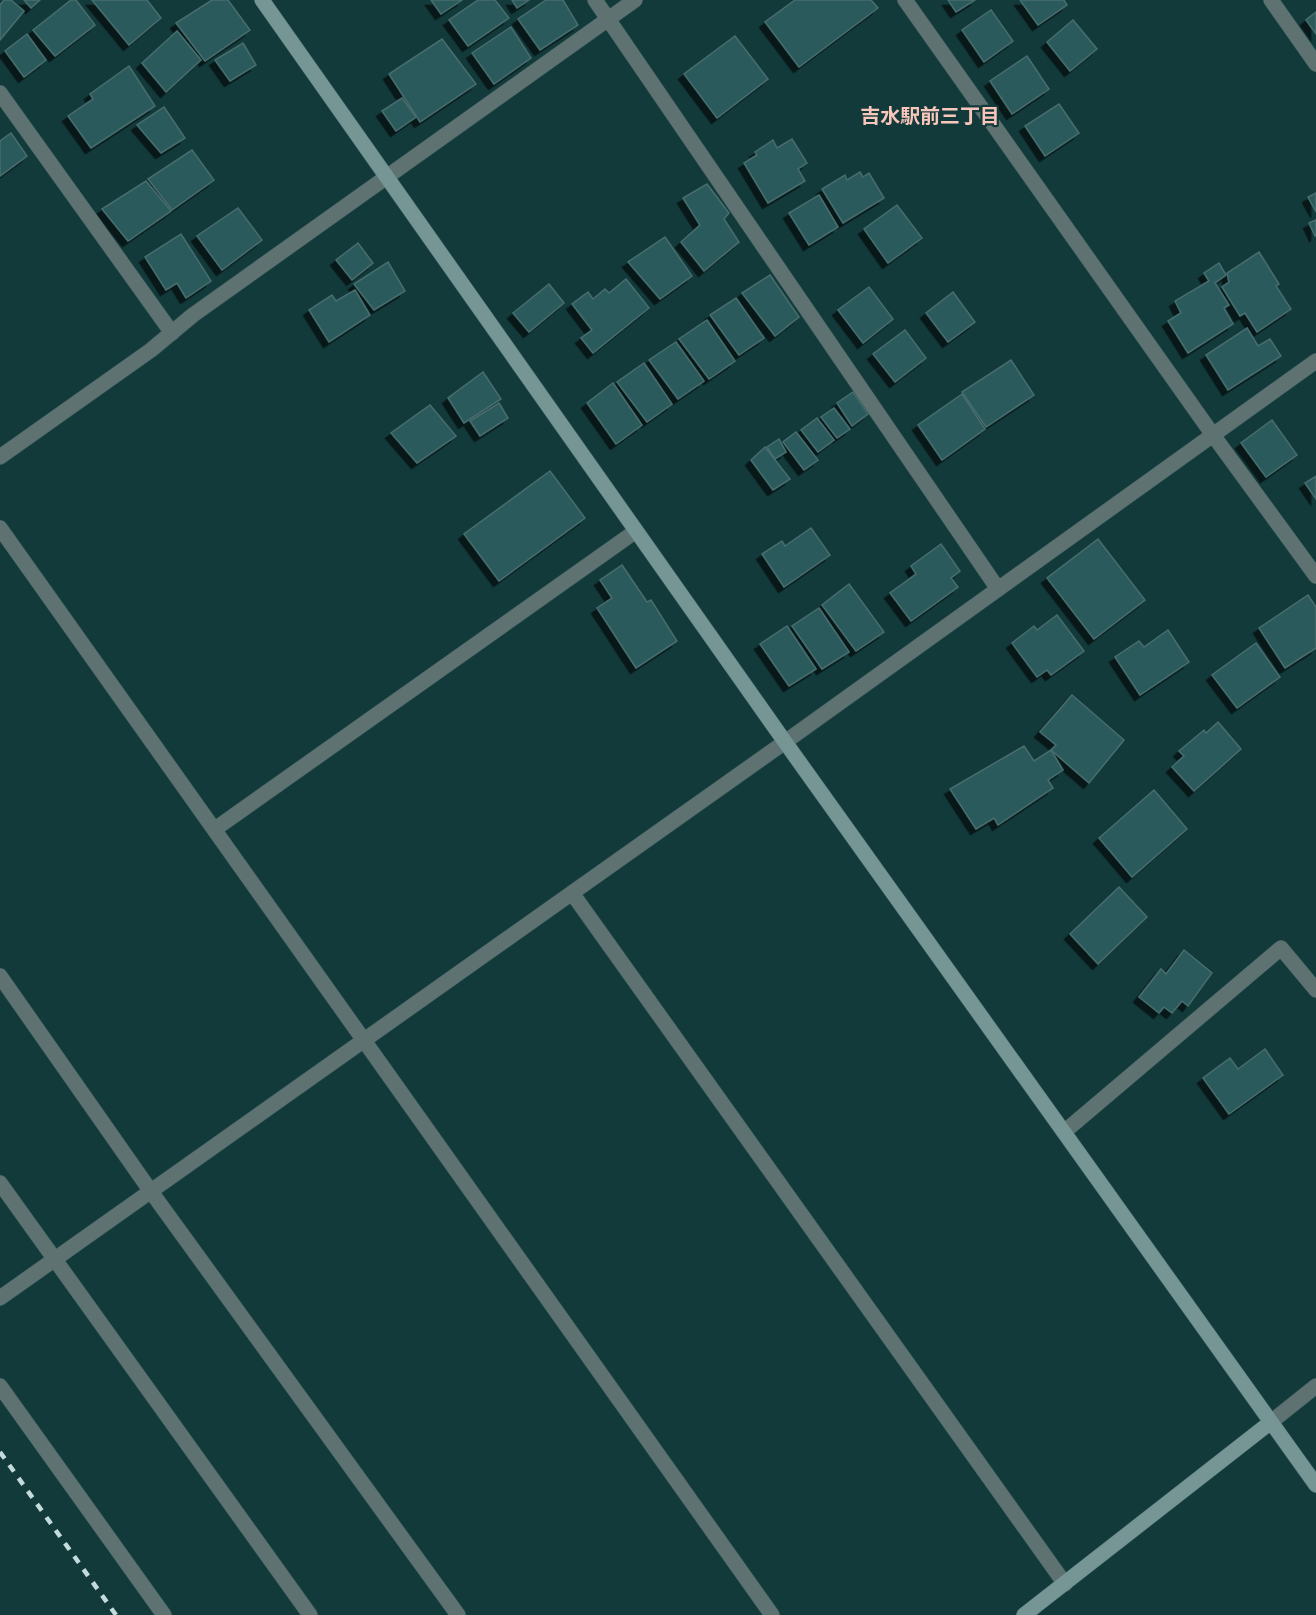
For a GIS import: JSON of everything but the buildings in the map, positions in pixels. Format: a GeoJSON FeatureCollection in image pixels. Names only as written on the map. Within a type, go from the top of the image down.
{"type":"FeatureCollection","features":[{"type":"Feature","properties":{"kind":"street"},"geometry":{"type":"LineString","coordinates":[[262,0],[636,531],[1316,1485]]}},
{"type":"Feature","properties":{"kind":"street"},"geometry":{"type":"LineString","coordinates":[[595,0],[998,589]]}},
{"type":"Feature","properties":{"kind":"street"},"geometry":{"type":"LineString","coordinates":[[0,457],[193,315],[635,0]]}},
{"type":"Feature","properties":{"kind":"street"},"geometry":{"type":"LineString","coordinates":[[905,0],[1213,435],[1316,576]]}},
{"type":"Feature","properties":{"kind":"street"},"geometry":{"type":"LineString","coordinates":[[1271,0],[1316,64]]}},
{"type":"Feature","properties":{"kind":"street"},"geometry":{"type":"LineString","coordinates":[[0,93],[171,333]]}},
{"type":"Feature","properties":{"kind":"street"},"geometry":{"type":"LineString","coordinates":[[0,1298],[152,1193],[365,1039],[786,742],[1316,361]]}},
{"type":"Feature","properties":{"kind":"street"},"geometry":{"type":"LineString","coordinates":[[0,528],[772,1615]]}},
{"type":"Feature","properties":{"kind":"street"},"geometry":{"type":"LineString","coordinates":[[215,829],[636,531]]}},
{"type":"Feature","properties":{"kind":"street"},"geometry":{"type":"LineString","coordinates":[[572,893],[1065,1584]]}},
{"type":"Feature","properties":{"kind":"street"},"geometry":{"type":"LineString","coordinates":[[1064,1132],[1281,948],[1316,990]]}},
{"type":"Feature","properties":{"kind":"street"},"geometry":{"type":"LineString","coordinates":[[0,976],[152,1193],[458,1615]]}},
{"type":"Feature","properties":{"kind":"street"},"geometry":{"type":"LineString","coordinates":[[0,1183],[310,1615]]}},
{"type":"Feature","properties":{"kind":"street"},"geometry":{"type":"LineString","coordinates":[[0,1386],[164,1615]]}},
{"type":"Feature","properties":{"kind":"street"},"geometry":{"type":"LineString","coordinates":[[1024,1615],[1316,1386]]}},
{"type":"Feature","properties":{"kind":"railway"},"geometry":{"type":"LineString","coordinates":[[0,1452],[116,1615]]}},
{"type":"Feature","properties":{"kind":"district","name":"吉水駅前三丁目"},"geometry":{"type":"Point","coordinates":[930,116]}}]}
